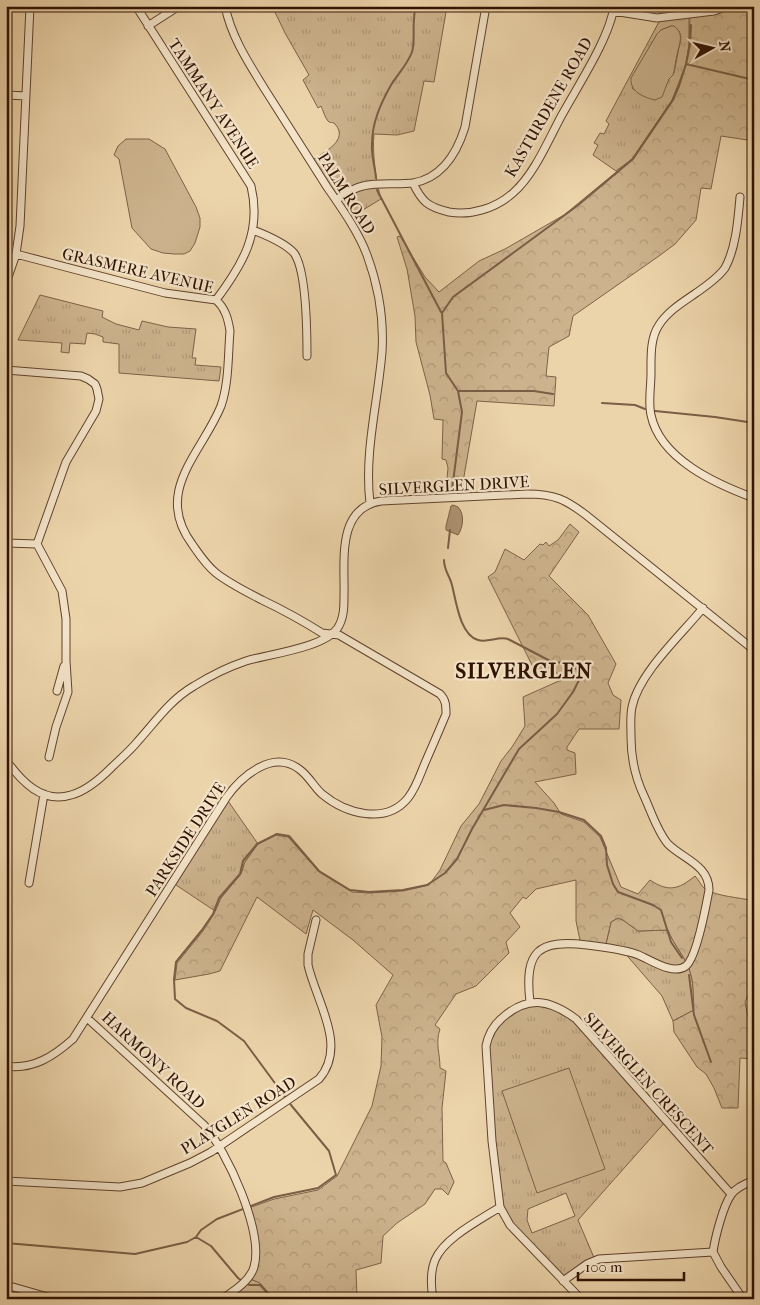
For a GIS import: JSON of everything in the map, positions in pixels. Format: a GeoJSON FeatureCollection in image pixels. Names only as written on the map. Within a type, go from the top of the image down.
{"type":"FeatureCollection","features":[{"type":"Feature","properties":{"kind":"street"},"geometry":{"type":"LineString","coordinates":[[6,283],[16,254],[21,207],[30,6]]}},
{"type":"Feature","properties":{"kind":"street","name":"TAMMANY AVENUE"},"geometry":{"type":"LineString","coordinates":[[136,6],[246,176],[253,197],[255,209],[254,230],[240,263],[216,300]]}},
{"type":"Feature","properties":{"kind":"street"},"geometry":{"type":"LineString","coordinates":[[148,26],[179,6]]}},
{"type":"Feature","properties":{"kind":"street","name":"PALM ROAD"},"geometry":{"type":"LineString","coordinates":[[225,6],[230,26],[251,66],[336,200],[362,244],[372,270],[380,308],[382,352],[369,449],[368,488],[370,503]]}},
{"type":"Feature","properties":{"kind":"street"},"geometry":{"type":"LineString","coordinates":[[336,200],[350,190],[362,186],[413,183],[428,178],[446,166],[461,141],[465,127],[486,6]]}},
{"type":"Feature","properties":{"kind":"street"},"geometry":{"type":"LineString","coordinates":[[599,6],[657,18],[714,10],[728,6]]}},
{"type":"Feature","properties":{"kind":"street","name":"KASTURDENE ROAD"},"geometry":{"type":"LineString","coordinates":[[413,183],[426,204],[436,209],[454,212],[471,213],[486,209],[504,201],[514,193],[525,180],[541,154],[604,36],[614,8]]}},
{"type":"Feature","properties":{"kind":"street"},"geometry":{"type":"LineString","coordinates":[[6,95],[26,96]]}},
{"type":"Feature","properties":{"kind":"street"},"geometry":{"type":"LineString","coordinates":[[740,197],[733,246],[724,268],[707,285],[673,309],[658,326],[652,351],[650,405],[654,423],[663,440],[676,456],[710,478],[754,498]]}},
{"type":"Feature","properties":{"kind":"street"},"geometry":{"type":"LineString","coordinates":[[254,230],[289,248],[299,263],[304,289],[307,356]]}},
{"type":"Feature","properties":{"kind":"street","name":"GRASMERE AVENUE"},"geometry":{"type":"LineString","coordinates":[[16,254],[165,293],[216,300],[222,306],[230,331],[226,380],[221,405],[182,477],[177,504],[182,526],[206,564],[216,573],[322,633],[331,635]]}},
{"type":"Feature","properties":{"kind":"street"},"geometry":{"type":"LineString","coordinates":[[6,370],[80,376],[92,381],[98,389],[99,400],[96,411],[66,462],[37,544],[64,598],[66,619],[68,692],[56,727],[50,758]]}},
{"type":"Feature","properties":{"kind":"street","name":"SILVERGLEN DRIVE"},"geometry":{"type":"LineString","coordinates":[[331,635],[340,624],[342,616],[348,530],[357,511],[370,503],[392,500],[542,494],[557,497],[586,515],[754,650]]}},
{"type":"Feature","properties":{"kind":"street"},"geometry":{"type":"LineString","coordinates":[[6,543],[37,544]]}},
{"type":"Feature","properties":{"kind":"street"},"geometry":{"type":"LineString","coordinates":[[581,1299],[510,1225],[500,1207],[492,1142],[486,1060],[487,1043],[495,1026],[505,1015],[518,1006],[530,1002],[529,974],[532,960],[540,950],[550,945],[565,943],[617,950],[642,956],[673,969],[684,967],[691,960],[709,890],[709,882],[704,871],[668,844],[661,833],[633,767],[631,724],[632,706],[642,681],[703,608]]}},
{"type":"Feature","properties":{"kind":"street"},"geometry":{"type":"LineString","coordinates":[[6,760],[25,783],[44,794],[64,797],[80,792],[107,772],[137,743],[169,705],[195,685],[238,664],[322,640],[331,635]]}},
{"type":"Feature","properties":{"kind":"street","name":"PARKSIDE DRIVE"},"geometry":{"type":"LineString","coordinates":[[6,1066],[29,1066],[51,1057],[73,1039],[226,798],[240,781],[250,773],[270,764],[290,764],[303,772],[315,788],[327,798],[368,814],[378,815],[391,810],[407,799],[413,790],[446,714],[444,698],[434,690],[349,640],[339,635],[331,635]]}},
{"type":"Feature","properties":{"kind":"street"},"geometry":{"type":"LineString","coordinates":[[57,691],[66,661]]}},
{"type":"Feature","properties":{"kind":"street"},"geometry":{"type":"LineString","coordinates":[[29,883],[44,794]]}},
{"type":"Feature","properties":{"kind":"street","name":"PLAYGLEN ROAD"},"geometry":{"type":"LineString","coordinates":[[6,1181],[126,1187],[153,1180],[190,1163],[220,1146],[282,1105],[322,1075],[330,1062],[332,1054],[329,1030],[308,965],[308,954],[316,920]]}},
{"type":"Feature","properties":{"kind":"street","name":"SILVERGLEN CRESCENT"},"geometry":{"type":"LineString","coordinates":[[530,1002],[540,1002],[556,1008],[576,1020],[731,1194]]}},
{"type":"Feature","properties":{"kind":"street","name":"HARMONY ROAD"},"geometry":{"type":"LineString","coordinates":[[87,1018],[195,1116],[212,1134],[230,1166],[248,1214],[256,1253],[254,1267],[248,1278],[222,1299]]}},
{"type":"Feature","properties":{"kind":"street"},"geometry":{"type":"LineString","coordinates":[[743,1299],[713,1252],[731,1194],[754,1180]]}},
{"type":"Feature","properties":{"kind":"street"},"geometry":{"type":"LineString","coordinates":[[434,1299],[432,1271],[438,1253],[449,1242],[500,1207]]}},
{"type":"Feature","properties":{"kind":"street"},"geometry":{"type":"LineString","coordinates":[[563,1280],[587,1264],[599,1259],[713,1252]]}},
{"type":"Feature","properties":{"kind":"street"},"geometry":{"type":"LineString","coordinates":[[6,1285],[55,1299]]}},
{"type":"Feature","properties":{"kind":"green space"},"geometry":{"type":"Polygon","coordinates":[[[272,6],[447,6],[434,82],[424,81],[414,131],[397,135],[374,134],[375,167],[381,199],[348,219],[311,161],[333,146],[339,136],[339,130],[335,124],[327,120],[321,106],[318,108],[303,80],[309,75],[272,6]]]}},
{"type":"Feature","properties":{"kind":"green space"},"geometry":{"type":"Polygon","coordinates":[[[659,6],[689,6],[689,45],[686,64],[672,100],[632,159],[616,171],[593,155],[598,145],[594,143],[600,133],[604,134],[609,124],[606,121],[661,18],[659,6]],[[671,26],[657,34],[632,88],[639,93],[668,80],[674,73],[681,37],[679,31],[671,26]]]}},
{"type":"Feature","properties":{"kind":"green space"},"geometry":{"type":"Polygon","coordinates":[[[731,6],[754,6],[754,141],[721,136],[711,189],[701,188],[696,220],[675,244],[573,316],[569,336],[549,347],[546,376],[556,377],[554,406],[477,401],[462,488],[446,489],[448,468],[446,460],[442,459],[443,420],[434,419],[430,395],[416,342],[415,316],[407,269],[397,237],[400,236],[425,277],[439,292],[479,261],[505,249],[564,215],[632,159],[672,100],[686,64],[690,14],[731,6]]]}},
{"type":"Feature","properties":{"kind":"green space"},"geometry":{"type":"Polygon","coordinates":[[[674,26],[679,32],[680,43],[673,75],[669,79],[662,97],[655,100],[638,93],[631,83],[631,78],[657,34],[674,26]]]}},
{"type":"Feature","properties":{"kind":"green space"},"geometry":{"type":"Polygon","coordinates":[[[126,139],[149,139],[165,149],[200,218],[200,227],[195,243],[190,251],[184,254],[174,254],[151,249],[132,228],[119,159],[114,155],[118,146],[126,139]]]}},
{"type":"Feature","properties":{"kind":"green space"},"geometry":{"type":"Polygon","coordinates":[[[40,295],[103,311],[102,317],[116,324],[139,330],[142,321],[168,327],[196,329],[192,358],[196,358],[195,365],[221,367],[219,381],[119,373],[119,344],[103,342],[103,337],[95,334],[87,333],[85,344],[70,343],[69,353],[61,352],[62,343],[18,340],[40,295]]]}},
{"type":"Feature","properties":{"kind":"green space"},"geometry":{"type":"Polygon","coordinates":[[[570,524],[579,532],[549,576],[588,615],[616,664],[608,683],[613,695],[621,700],[619,729],[579,729],[567,747],[567,750],[575,753],[576,774],[535,782],[554,803],[561,814],[584,822],[600,837],[621,887],[638,894],[650,880],[656,884],[673,888],[678,887],[695,876],[704,888],[710,892],[754,901],[754,982],[745,1002],[749,1022],[754,1028],[754,1059],[740,1058],[738,1108],[722,1108],[706,1074],[697,1067],[674,1032],[673,1021],[694,1010],[693,988],[689,969],[668,930],[638,931],[618,918],[611,922],[605,948],[581,945],[576,921],[576,880],[536,889],[526,899],[523,897],[510,913],[520,927],[506,942],[509,953],[476,986],[456,994],[435,1025],[440,1029],[438,1044],[440,1068],[446,1071],[442,1108],[443,1161],[446,1163],[454,1182],[448,1195],[442,1189],[435,1189],[425,1204],[397,1223],[383,1236],[381,1263],[356,1270],[357,1299],[274,1299],[260,1283],[248,1278],[257,1253],[246,1209],[274,1199],[318,1190],[337,1176],[372,1106],[381,1066],[382,1037],[376,1005],[393,975],[353,940],[313,910],[306,934],[257,897],[220,971],[175,980],[177,963],[203,931],[214,914],[221,898],[241,874],[245,862],[258,844],[276,835],[288,837],[319,872],[352,892],[403,891],[429,885],[440,870],[461,826],[479,804],[501,761],[525,726],[523,697],[561,680],[553,667],[535,671],[488,577],[495,572],[505,549],[524,560],[540,544],[543,545],[546,542],[549,546],[558,540],[570,524]]]}},
{"type":"Feature","properties":{"kind":"green space"},"geometry":{"type":"Polygon","coordinates":[[[226,798],[258,844],[245,862],[241,874],[221,898],[215,911],[173,883],[226,798]]]}},
{"type":"Feature","properties":{"kind":"green space"},"geometry":{"type":"Polygon","coordinates":[[[618,918],[638,931],[668,930],[684,958],[691,975],[694,1010],[673,1021],[662,996],[623,951],[605,948],[611,922],[618,918]]]}},
{"type":"Feature","properties":{"kind":"green space"},"geometry":{"type":"Polygon","coordinates":[[[527,1002],[564,1011],[666,1121],[578,1220],[595,1260],[563,1281],[519,1235],[498,1199],[486,1060],[492,1029],[527,1002]],[[566,1193],[528,1209],[527,1220],[532,1233],[575,1216],[566,1193]]]}},
{"type":"Feature","properties":{"kind":"green space"},"geometry":{"type":"Polygon","coordinates":[[[569,1068],[605,1169],[537,1193],[502,1091],[569,1068]]]}},
{"type":"Feature","properties":{"kind":"green space"},"geometry":{"type":"Polygon","coordinates":[[[248,1278],[260,1283],[274,1299],[224,1299],[248,1278]]]}},
{"type":"Feature","properties":{"kind":"shaded area"},"geometry":{"type":"Polygon","coordinates":[[[451,506],[458,507],[462,513],[462,525],[458,535],[446,530],[451,506]]]}},
{"type":"Feature","properties":{"kind":"waterway"},"geometry":{"type":"LineString","coordinates":[[376,178],[372,136],[384,99],[412,52],[416,6]]}},
{"type":"Feature","properties":{"kind":"waterway"},"geometry":{"type":"LineString","coordinates":[[452,490],[462,412],[458,391],[446,373],[442,313],[453,297],[577,206],[633,159],[673,100],[686,64],[690,45],[691,25]]}},
{"type":"Feature","properties":{"kind":"waterway"},"geometry":{"type":"LineString","coordinates":[[686,64],[754,80]]}},
{"type":"Feature","properties":{"kind":"waterway"},"geometry":{"type":"LineString","coordinates":[[377,190],[441,312]]}},
{"type":"Feature","properties":{"kind":"waterway"},"geometry":{"type":"LineString","coordinates":[[458,391],[534,391],[553,394]]}},
{"type":"Feature","properties":{"kind":"waterway"},"geometry":{"type":"LineString","coordinates":[[602,403],[635,405],[645,409]]}},
{"type":"Feature","properties":{"kind":"waterway"},"geometry":{"type":"LineString","coordinates":[[655,411],[754,423]]}},
{"type":"Feature","properties":{"kind":"waterway"},"geometry":{"type":"LineString","coordinates":[[448,548],[450,530]]}},
{"type":"Feature","properties":{"kind":"waterway"},"geometry":{"type":"LineString","coordinates":[[6,1243],[135,1254],[187,1242],[196,1237],[201,1230],[217,1219],[274,1197],[318,1188],[336,1175],[329,1151],[291,1105],[244,1041],[217,1021],[186,1008],[175,999],[174,979],[176,962],[213,914],[219,898],[240,874],[243,861],[257,844],[277,834],[289,836],[319,871],[350,890],[369,892],[403,890],[427,885],[445,873],[457,859],[472,829],[519,749],[557,714],[573,692],[579,680],[577,670],[572,663],[554,663],[508,639],[500,638],[482,641],[472,637],[467,632],[457,608],[444,560]]}},
{"type":"Feature","properties":{"kind":"waterway"},"geometry":{"type":"LineString","coordinates":[[484,810],[504,805],[536,808],[559,812],[584,820],[601,836],[606,848],[607,865],[613,884],[618,892],[653,905],[661,910],[671,942],[682,958]]}},
{"type":"Feature","properties":{"kind":"waterway"},"geometry":{"type":"LineString","coordinates":[[689,975],[694,1015],[711,1062]]}},
{"type":"Feature","properties":{"kind":"waterway"},"geometry":{"type":"LineString","coordinates":[[196,1237],[211,1246],[242,1281]]}},
{"type":"Feature","properties":{"kind":"waterway"},"geometry":{"type":"LineString","coordinates":[[246,1283],[249,1285],[260,1285],[273,1299]]}},
{"type":"Feature","properties":{"kind":"district","name":"SILVERGLEN"},"geometry":{"type":"Point","coordinates":[524,671]}}]}
